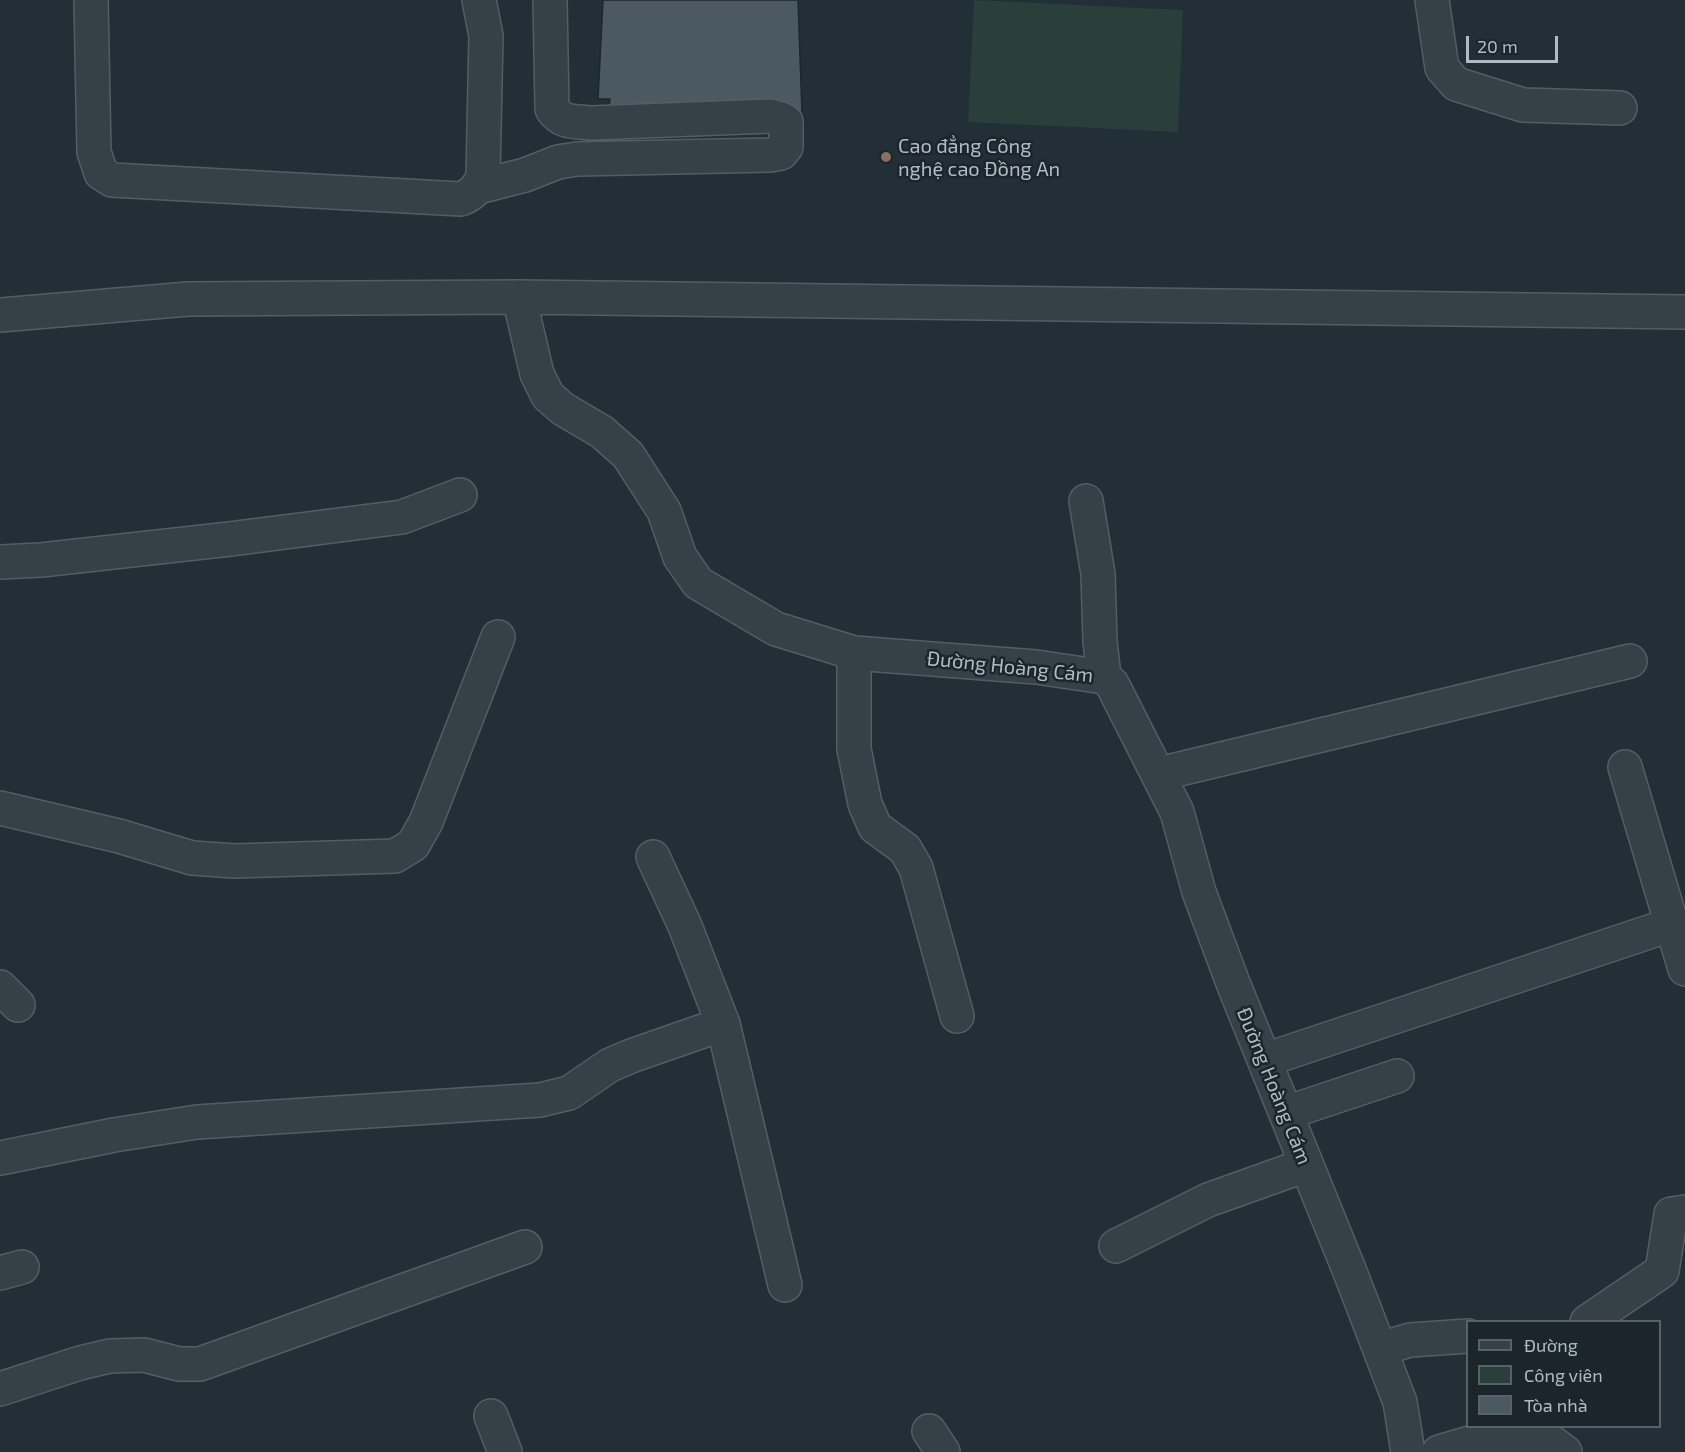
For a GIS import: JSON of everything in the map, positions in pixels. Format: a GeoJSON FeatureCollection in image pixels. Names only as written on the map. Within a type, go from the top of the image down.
{"type":"FeatureCollection","features":[{"type":"Feature","properties":{"kind":"street"},"geometry":{"type":"LineString","coordinates":[[91,0],[94,152],[100,173],[112,180],[461,199],[470,196],[478,187],[483,176],[486,36],[479,0]]}},
{"type":"Feature","properties":{"kind":"street"},"geometry":{"type":"LineString","coordinates":[[478,187],[525,175],[558,162],[577,159],[770,155],[781,153],[786,147],[786,122],[781,118],[770,116],[592,123],[567,121],[558,117],[552,109],[550,0]]}},
{"type":"Feature","properties":{"kind":"street"},"geometry":{"type":"LineString","coordinates":[[1432,0],[1442,68],[1456,84],[1523,105],[1620,108]]}},
{"type":"Feature","properties":{"kind":"street"},"geometry":{"type":"LineString","coordinates":[[0,315],[188,299],[519,297],[1685,312]]}},
{"type":"Feature","properties":{"kind":"street","name":"Đường Hoàng Cám"},"geometry":{"type":"LineString","coordinates":[[519,297],[537,374],[548,396],[562,409],[602,432],[627,455],[664,511],[680,557],[698,583],[776,629],[854,653],[1036,667],[1104,677],[1112,684],[1177,812],[1199,892],[1233,983],[1400,1402],[1408,1452]]}},
{"type":"Feature","properties":{"kind":"street"},"geometry":{"type":"LineString","coordinates":[[0,562],[41,560],[219,541],[402,517],[460,495]]}},
{"type":"Feature","properties":{"kind":"street"},"geometry":{"type":"LineString","coordinates":[[1086,501],[1098,574],[1100,641],[1104,677]]}},
{"type":"Feature","properties":{"kind":"street"},"geometry":{"type":"LineString","coordinates":[[0,808],[119,836],[192,858],[235,861],[395,856],[413,845],[426,822],[498,637]]}},
{"type":"Feature","properties":{"kind":"street"},"geometry":{"type":"LineString","coordinates":[[854,653],[854,749],[865,804],[875,827],[905,849],[916,868],[957,1017]]}},
{"type":"Feature","properties":{"kind":"street"},"geometry":{"type":"LineString","coordinates":[[1159,774],[1630,661]]}},
{"type":"Feature","properties":{"kind":"street"},"geometry":{"type":"LineString","coordinates":[[1625,767],[1685,969]]}},
{"type":"Feature","properties":{"kind":"street"},"geometry":{"type":"LineString","coordinates":[[653,857],[685,926],[723,1024],[785,1285]]}},
{"type":"Feature","properties":{"kind":"street"},"geometry":{"type":"LineString","coordinates":[[1265,1060],[1673,924]]}},
{"type":"Feature","properties":{"kind":"street"},"geometry":{"type":"LineString","coordinates":[[0,1158],[114,1135],[196,1122],[540,1100],[569,1093],[610,1065],[631,1056],[723,1024]]}},
{"type":"Feature","properties":{"kind":"street"},"geometry":{"type":"LineString","coordinates":[[1286,1113],[1397,1076]]}},
{"type":"Feature","properties":{"kind":"street"},"geometry":{"type":"LineString","coordinates":[[1116,1246],[1208,1200],[1306,1165]]}},
{"type":"Feature","properties":{"kind":"street"},"geometry":{"type":"LineString","coordinates":[[1590,1320],[1662,1271],[1671,1214],[1685,1212]]}},
{"type":"Feature","properties":{"kind":"street"},"geometry":{"type":"LineString","coordinates":[[0,1389],[80,1363],[110,1356],[144,1355],[179,1364],[201,1364],[525,1247]]}},
{"type":"Feature","properties":{"kind":"street"},"geometry":{"type":"LineString","coordinates":[[1380,1349],[1410,1340],[1466,1336]]}},
{"type":"Feature","properties":{"kind":"street"},"geometry":{"type":"LineString","coordinates":[[491,1416],[505,1452]]}},
{"type":"Feature","properties":{"kind":"street"},"geometry":{"type":"LineString","coordinates":[[1439,1452],[1473,1443],[1541,1440],[1551,1441],[1565,1452]]}},
{"type":"Feature","properties":{"kind":"green space"},"geometry":{"type":"Polygon","coordinates":[[[974,0],[1183,10],[1178,132],[968,122],[974,0]]]}},
{"type":"Feature","properties":{"kind":"building"},"geometry":{"type":"Polygon","coordinates":[[[603,0],[798,0],[802,112],[608,114],[610,99],[598,99],[603,0]]]}},
{"type":"Feature","properties":{"kind":"place","name":"Cao đẳng Công nghệ cao Đồng An"},"geometry":{"type":"Point","coordinates":[886,157]}}]}
